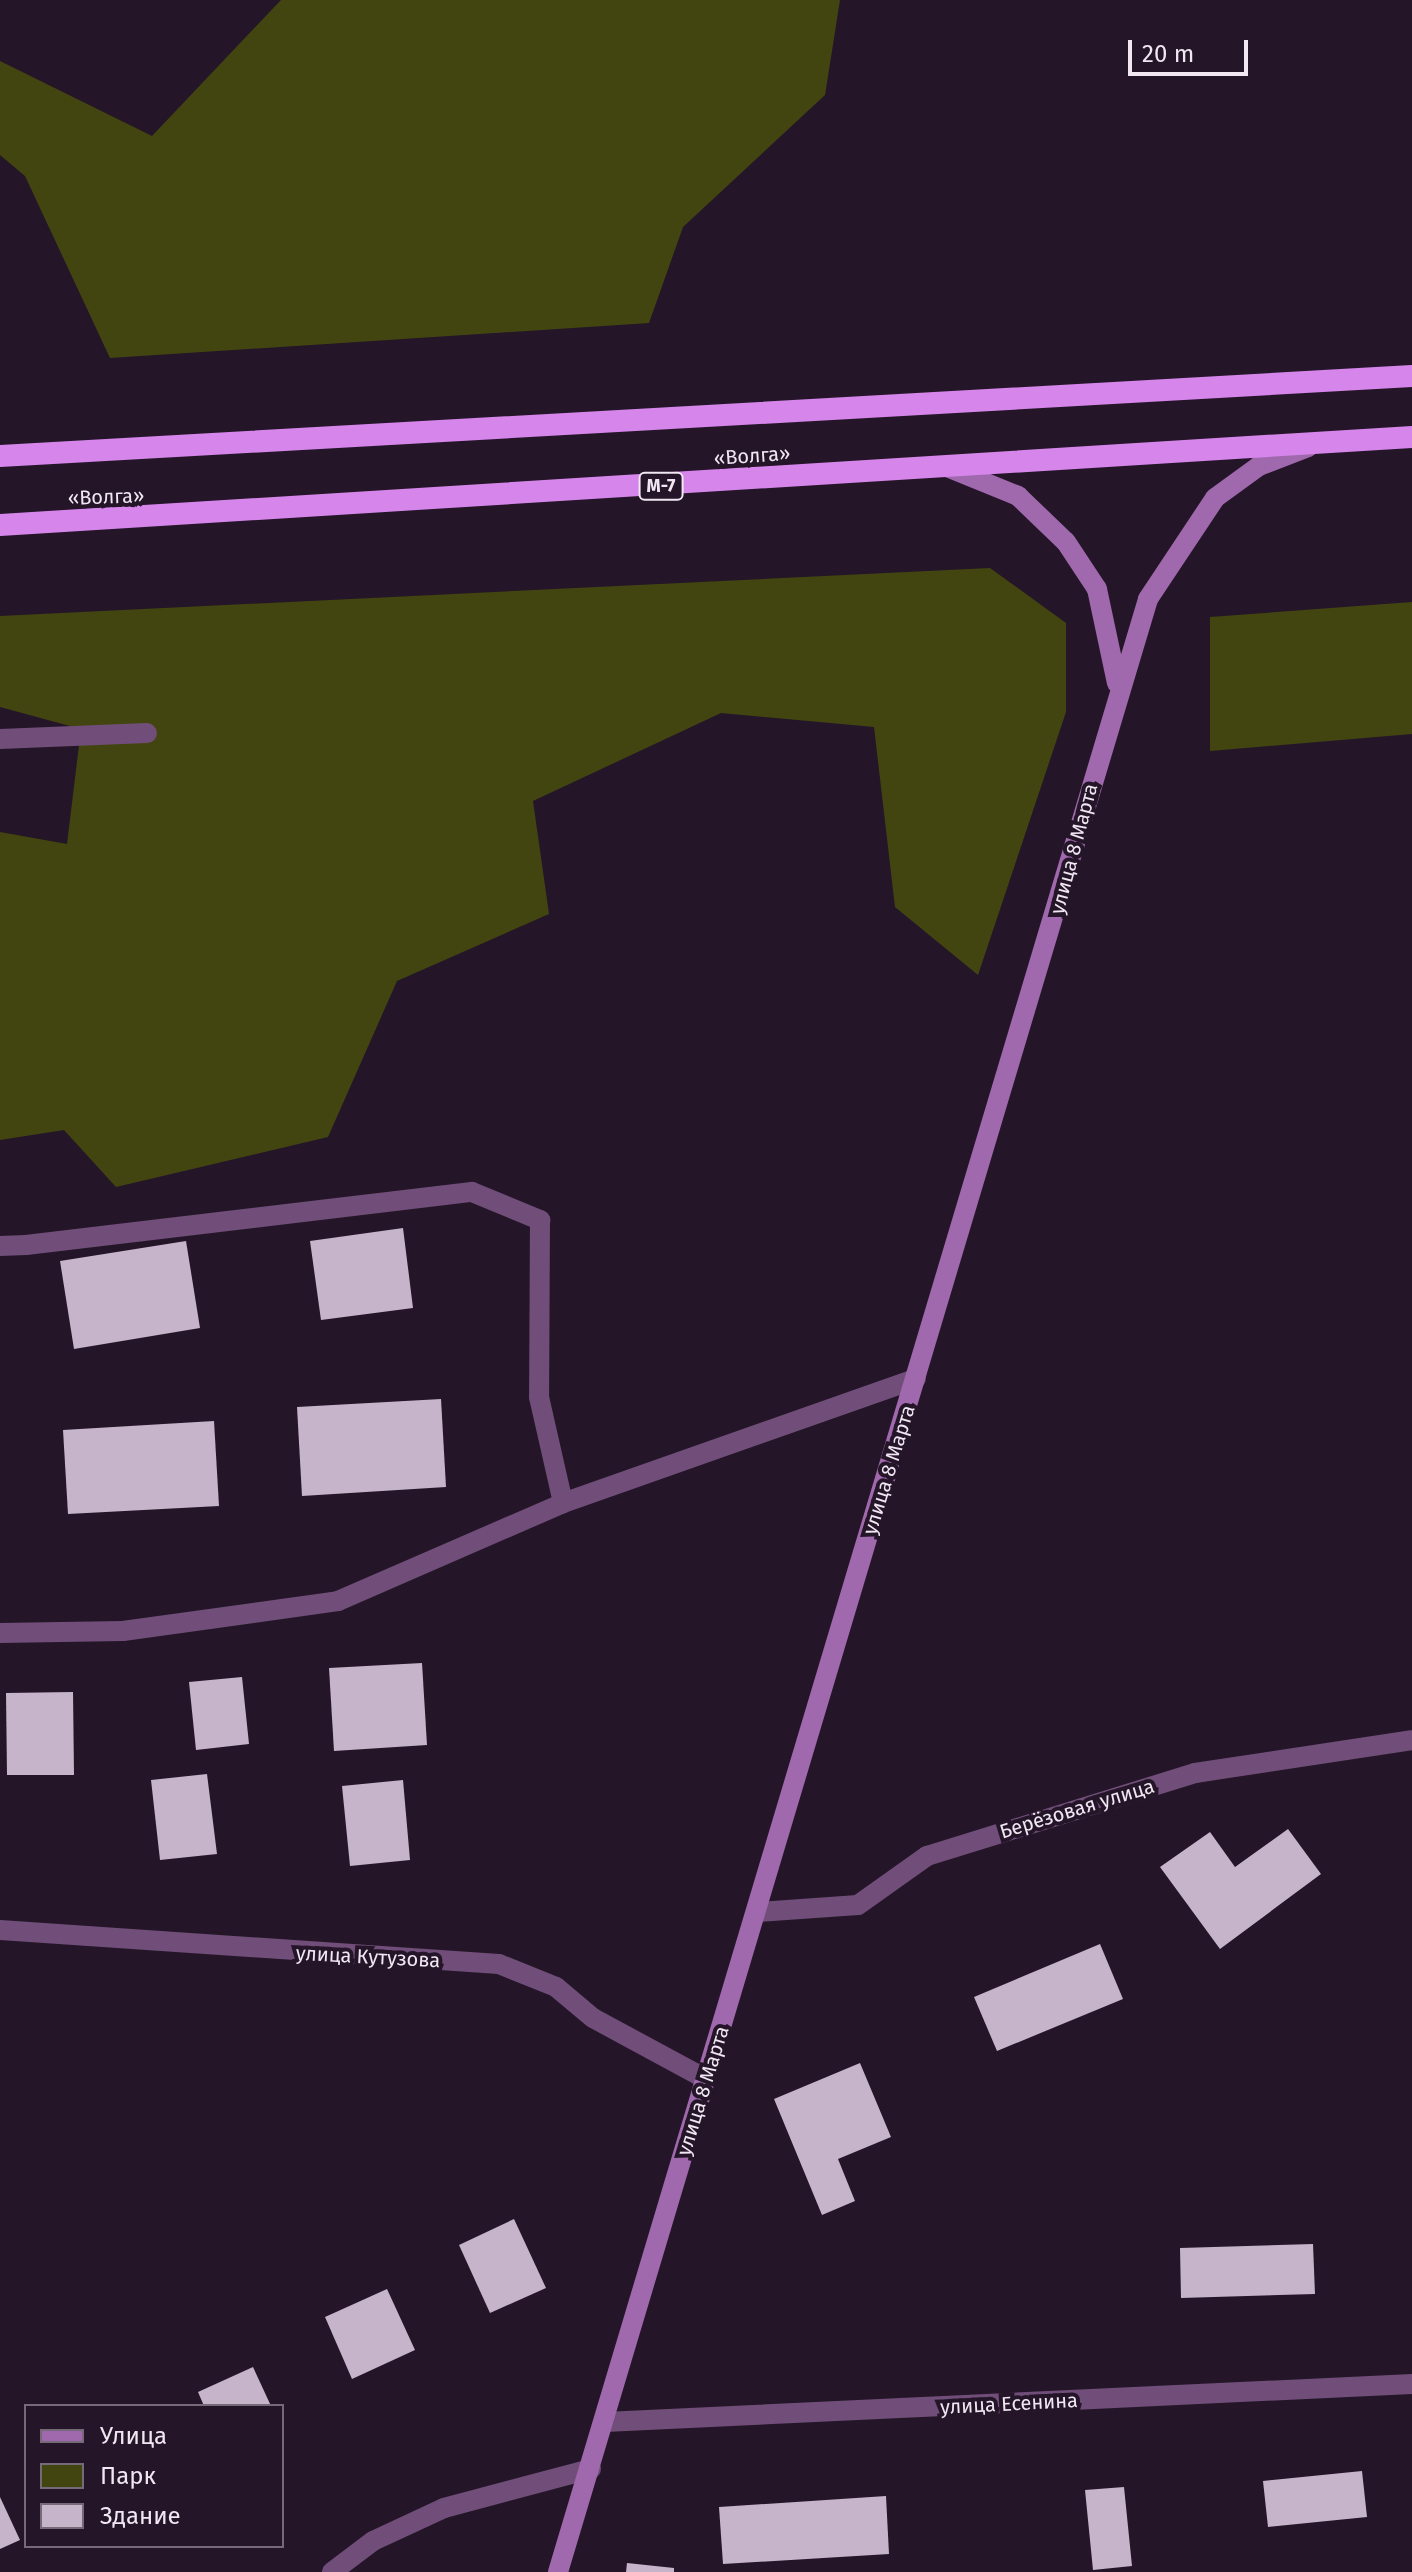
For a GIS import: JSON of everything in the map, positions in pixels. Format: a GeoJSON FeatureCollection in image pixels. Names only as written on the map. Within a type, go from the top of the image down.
{"type":"FeatureCollection","features":[{"type":"Feature","properties":{"kind":"highway","name":"«Волга»"},"geometry":{"type":"LineString","coordinates":[[0,456],[1412,376]]}},
{"type":"Feature","properties":{"kind":"highway","name":"«Волга»"},"geometry":{"type":"LineString","coordinates":[[0,525],[1412,437]]}},
{"type":"Feature","properties":{"kind":"main road","name":"улица 8 Марта"},"geometry":{"type":"LineString","coordinates":[[558,2572],[916,1379],[1117,691],[1148,599],[1215,498],[1259,466],[1321,443]]}},
{"type":"Feature","properties":{"kind":"main road"},"geometry":{"type":"LineString","coordinates":[[947,467],[1018,496],[1066,542],[1097,589],[1117,691]]}},
{"type":"Feature","properties":{"kind":"street"},"geometry":{"type":"LineString","coordinates":[[0,739],[147,733]]}},
{"type":"Feature","properties":{"kind":"street"},"geometry":{"type":"LineString","coordinates":[[0,1246],[472,1192],[540,1220],[539,1397],[563,1503]]}},
{"type":"Feature","properties":{"kind":"street"},"geometry":{"type":"LineString","coordinates":[[0,1633],[123,1631],[338,1601],[563,1503],[916,1379]]}},
{"type":"Feature","properties":{"kind":"street","name":"Берёзовая улица"},"geometry":{"type":"LineString","coordinates":[[757,1912],[858,1905],[927,1856],[1195,1773],[1412,1740]]}},
{"type":"Feature","properties":{"kind":"street","name":"улица Кутузова"},"geometry":{"type":"LineString","coordinates":[[0,1930],[499,1964],[556,1987],[593,2018],[706,2079]]}},
{"type":"Feature","properties":{"kind":"street","name":"улица Есенина"},"geometry":{"type":"LineString","coordinates":[[605,2422],[1412,2384]]}},
{"type":"Feature","properties":{"kind":"street"},"geometry":{"type":"LineString","coordinates":[[332,2572],[373,2541],[444,2508],[591,2469]]}},
{"type":"Feature","properties":{"kind":"green space"},"geometry":{"type":"Polygon","coordinates":[[[281,0],[840,0],[825,95],[683,227],[649,323],[110,358],[25,176],[0,155],[0,61],[152,136],[281,0]]]}},
{"type":"Feature","properties":{"kind":"green space"},"geometry":{"type":"Polygon","coordinates":[[[990,568],[1066,623],[1066,712],[978,975],[895,907],[874,727],[721,713],[533,801],[549,914],[397,981],[328,1137],[116,1187],[64,1130],[0,1140],[0,832],[67,844],[81,729],[0,707],[0,616],[990,568]]]}},
{"type":"Feature","properties":{"kind":"green space"},"geometry":{"type":"Polygon","coordinates":[[[1412,602],[1412,734],[1210,751],[1210,617],[1412,602]]]}},
{"type":"Feature","properties":{"kind":"building"},"geometry":{"type":"Polygon","coordinates":[[[403,1228],[413,1308],[321,1320],[310,1241],[403,1228]]]}},
{"type":"Feature","properties":{"kind":"building"},"geometry":{"type":"Polygon","coordinates":[[[186,1241],[200,1328],[74,1349],[60,1261],[186,1241]]]}},
{"type":"Feature","properties":{"kind":"building"},"geometry":{"type":"Polygon","coordinates":[[[441,1399],[446,1487],[302,1496],[297,1407],[441,1399]]]}},
{"type":"Feature","properties":{"kind":"building"},"geometry":{"type":"Polygon","coordinates":[[[214,1421],[219,1506],[68,1514],[63,1430],[214,1421]]]}},
{"type":"Feature","properties":{"kind":"building"},"geometry":{"type":"Polygon","coordinates":[[[422,1663],[427,1745],[334,1751],[329,1668],[422,1663]]]}},
{"type":"Feature","properties":{"kind":"building"},"geometry":{"type":"Polygon","coordinates":[[[242,1677],[249,1744],[196,1750],[189,1682],[242,1677]]]}},
{"type":"Feature","properties":{"kind":"building"},"geometry":{"type":"Polygon","coordinates":[[[73,1692],[74,1775],[7,1775],[6,1693],[73,1692]]]}},
{"type":"Feature","properties":{"kind":"building"},"geometry":{"type":"Polygon","coordinates":[[[207,1774],[217,1854],[160,1860],[151,1780],[207,1774]]]}},
{"type":"Feature","properties":{"kind":"building"},"geometry":{"type":"Polygon","coordinates":[[[403,1780],[410,1860],[350,1866],[342,1786],[403,1780]]]}},
{"type":"Feature","properties":{"kind":"building"},"geometry":{"type":"Polygon","coordinates":[[[1288,1829],[1321,1874],[1220,1949],[1160,1867],[1210,1832],[1235,1867],[1288,1829]]]}},
{"type":"Feature","properties":{"kind":"building"},"geometry":{"type":"Polygon","coordinates":[[[1100,1944],[1123,1999],[997,2051],[974,1997],[1100,1944]]]}},
{"type":"Feature","properties":{"kind":"building"},"geometry":{"type":"Polygon","coordinates":[[[860,2063],[891,2137],[838,2159],[855,2201],[822,2215],[774,2099],[860,2063]]]}},
{"type":"Feature","properties":{"kind":"building"},"geometry":{"type":"Polygon","coordinates":[[[514,2219],[546,2288],[490,2313],[459,2245],[514,2219]]]}},
{"type":"Feature","properties":{"kind":"building"},"geometry":{"type":"Polygon","coordinates":[[[1313,2244],[1315,2294],[1181,2298],[1180,2248],[1313,2244]]]}},
{"type":"Feature","properties":{"kind":"building"},"geometry":{"type":"Polygon","coordinates":[[[387,2289],[415,2350],[352,2379],[325,2317],[387,2289]]]}},
{"type":"Feature","properties":{"kind":"building"},"geometry":{"type":"Polygon","coordinates":[[[253,2367],[270,2404],[203,2404],[198,2392],[253,2367]]]}},
{"type":"Feature","properties":{"kind":"building"},"geometry":{"type":"Polygon","coordinates":[[[1362,2471],[1367,2517],[1268,2527],[1263,2481],[1362,2471]]]}},
{"type":"Feature","properties":{"kind":"building"},"geometry":{"type":"Polygon","coordinates":[[[1124,2487],[1132,2566],[1093,2570],[1085,2490],[1124,2487]]]}},
{"type":"Feature","properties":{"kind":"building"},"geometry":{"type":"Polygon","coordinates":[[[886,2496],[889,2554],[723,2564],[719,2507],[886,2496]]]}},
{"type":"Feature","properties":{"kind":"building"},"geometry":{"type":"Polygon","coordinates":[[[0,2497],[20,2540],[0,2549],[0,2497]]]}},
{"type":"Feature","properties":{"kind":"building"},"geometry":{"type":"Polygon","coordinates":[[[627,2563],[674,2568],[674,2572],[626,2572],[627,2563]]]}}]}
